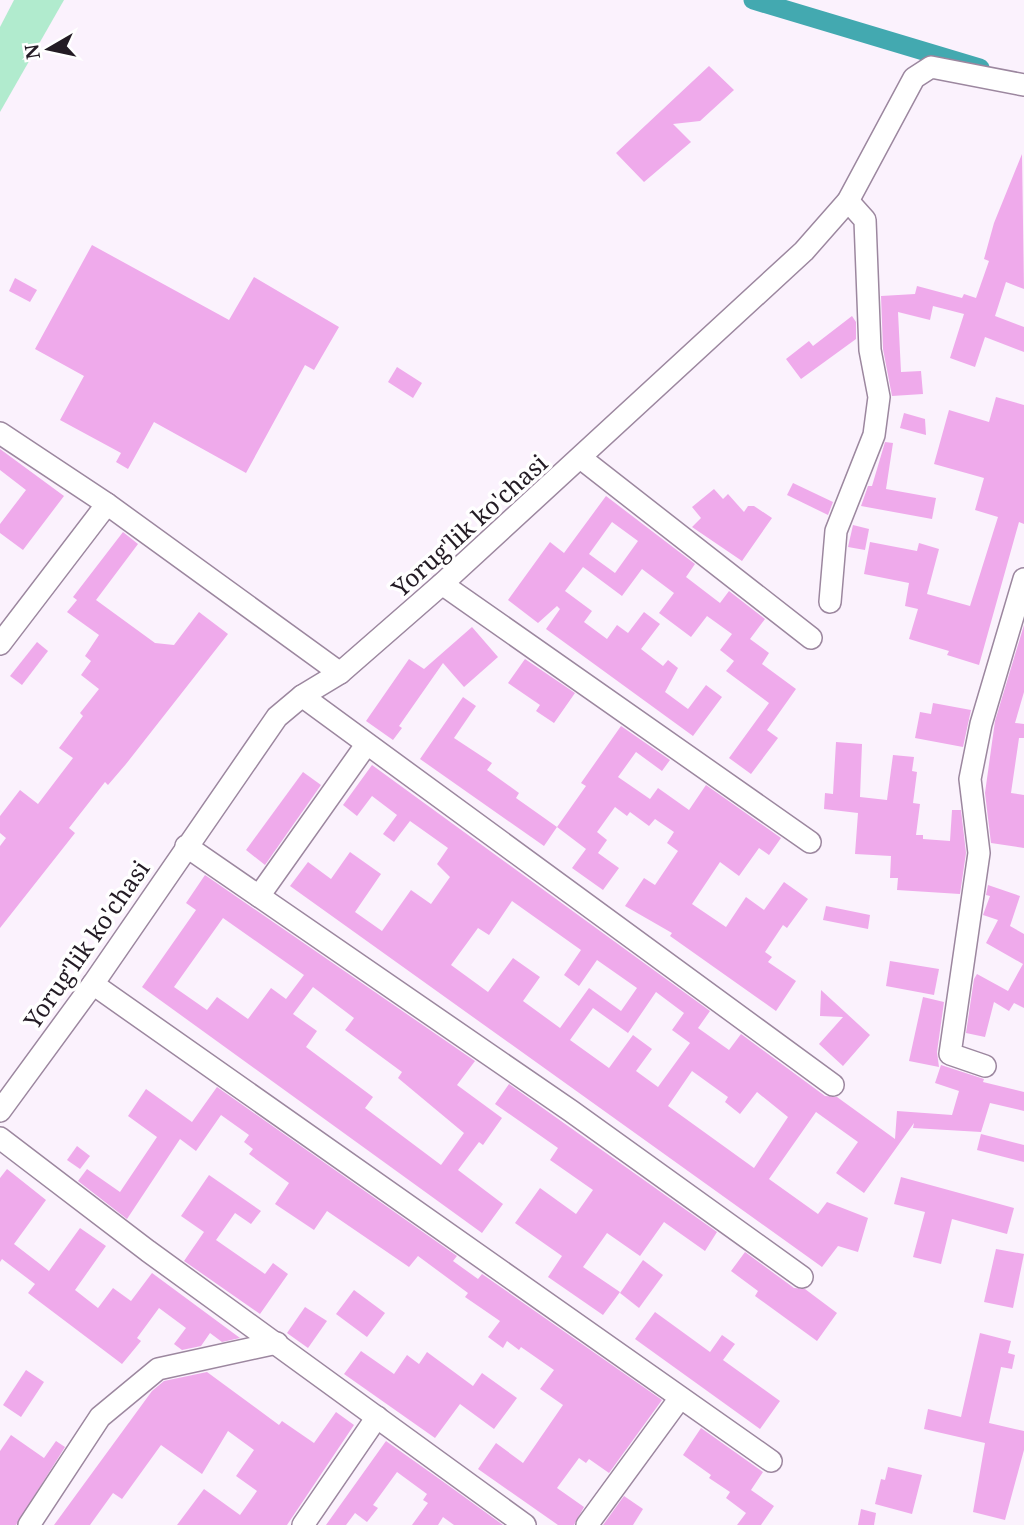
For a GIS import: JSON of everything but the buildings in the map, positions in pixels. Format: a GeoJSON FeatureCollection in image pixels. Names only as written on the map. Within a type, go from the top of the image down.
{"type":"FeatureCollection","features":[{"type":"Feature","properties":{"kind":"street","name":"Yorug'lik ko'chasi"},"geometry":{"type":"LineString","coordinates":[[0,1111],[93,984],[277,717],[302,696],[340,673],[442,584],[582,459],[804,251],[848,201],[914,78],[931,67],[1024,85]]}},
{"type":"Feature","properties":{"kind":"street"},"geometry":{"type":"LineString","coordinates":[[830,602],[836,531],[874,435],[879,397],[870,350],[865,220],[848,201]]}},
{"type":"Feature","properties":{"kind":"street"},"geometry":{"type":"LineString","coordinates":[[0,433],[107,505],[340,673]]}},
{"type":"Feature","properties":{"kind":"street"},"geometry":{"type":"LineString","coordinates":[[582,459],[811,638]]}},
{"type":"Feature","properties":{"kind":"street"},"geometry":{"type":"LineString","coordinates":[[0,644],[107,505]]}},
{"type":"Feature","properties":{"kind":"street"},"geometry":{"type":"LineString","coordinates":[[985,1066],[950,1054],[979,853],[970,779],[981,724],[1024,579]]}},
{"type":"Feature","properties":{"kind":"street"},"geometry":{"type":"LineString","coordinates":[[442,584],[810,842]]}},
{"type":"Feature","properties":{"kind":"street"},"geometry":{"type":"LineString","coordinates":[[302,696],[833,1085]]}},
{"type":"Feature","properties":{"kind":"street"},"geometry":{"type":"LineString","coordinates":[[259,895],[366,745]]}},
{"type":"Feature","properties":{"kind":"street"},"geometry":{"type":"LineString","coordinates":[[186,846],[571,1111],[802,1277]]}},
{"type":"Feature","properties":{"kind":"street"},"geometry":{"type":"LineString","coordinates":[[93,984],[771,1461]]}},
{"type":"Feature","properties":{"kind":"street"},"geometry":{"type":"LineString","coordinates":[[0,1138],[148,1251],[525,1525]]}},
{"type":"Feature","properties":{"kind":"street"},"geometry":{"type":"LineString","coordinates":[[29,1525],[100,1417],[158,1369],[277,1343]]}},
{"type":"Feature","properties":{"kind":"street"},"geometry":{"type":"LineString","coordinates":[[587,1525],[680,1398]]}},
{"type":"Feature","properties":{"kind":"street"},"geometry":{"type":"LineString","coordinates":[[303,1525],[377,1417]]}},
{"type":"Feature","properties":{"kind":"green space"},"geometry":{"type":"Polygon","coordinates":[[[14,0],[64,0],[0,112],[0,27],[14,0]]]}},
{"type":"Feature","properties":{"kind":"waterway"},"geometry":{"type":"LineString","coordinates":[[753,0],[980,68]]}}]}
